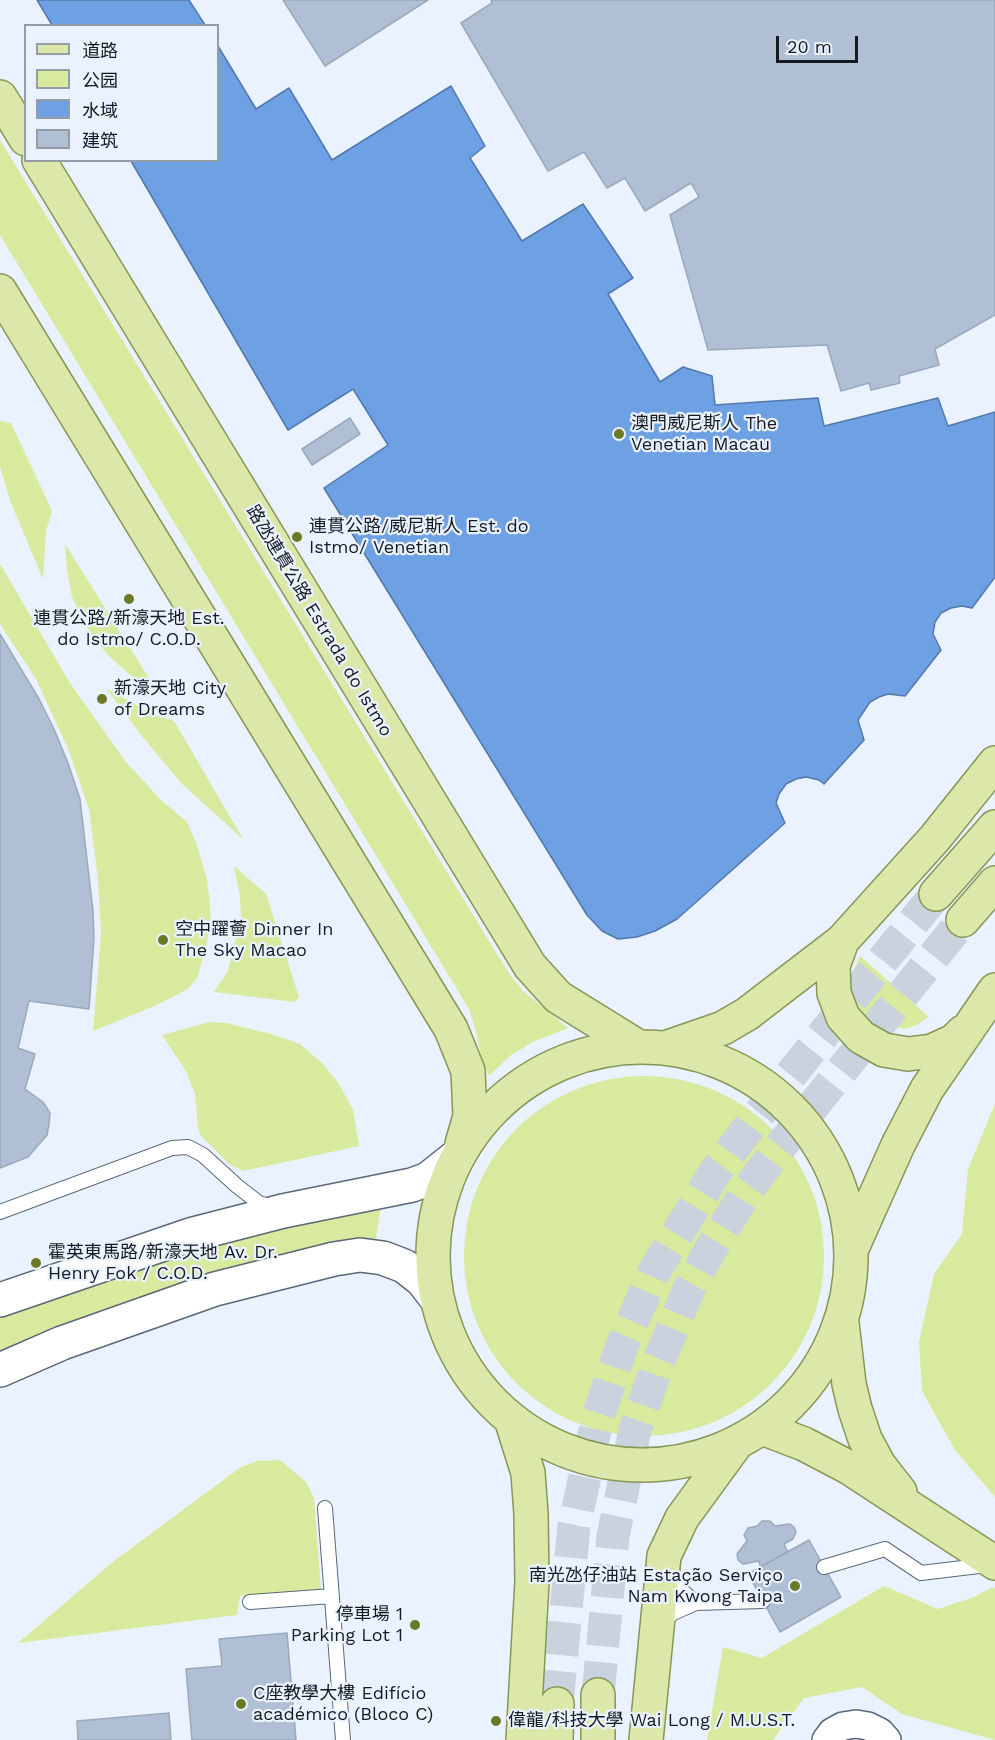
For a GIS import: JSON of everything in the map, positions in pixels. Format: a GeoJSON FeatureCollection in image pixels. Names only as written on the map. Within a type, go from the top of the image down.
{"type":"FeatureCollection","features":[{"type":"Feature","properties":{"kind":"main road"},"geometry":{"type":"LineString","coordinates":[[0,97],[24,136]]}},
{"type":"Feature","properties":{"kind":"main road","name":"路氹連貫公路 Estrada do Istmo"},"geometry":{"type":"LineString","coordinates":[[40,162],[530,966],[558,997],[653,1046]]}},
{"type":"Feature","properties":{"kind":"main road"},"geometry":{"type":"LineString","coordinates":[[0,291],[451,1029],[468,1071],[470,1116],[459,1154],[439,1201],[432,1250],[436,1298],[451,1345],[477,1387],[512,1422],[552,1447],[597,1462],[644,1466],[692,1460],[749,1436],[804,1444],[848,1467],[995,1564]]}},
{"type":"Feature","properties":{"kind":"main road"},"geometry":{"type":"LineString","coordinates":[[0,1300],[190,1235],[283,1210],[412,1185],[428,1179],[459,1154],[492,1109],[535,1076],[584,1054],[653,1046],[723,1028],[747,1014],[842,941],[935,838],[995,763]]}},
{"type":"Feature","properties":{"kind":"main road"},"geometry":{"type":"LineString","coordinates":[[936,894],[995,827]]}},
{"type":"Feature","properties":{"kind":"main road"},"geometry":{"type":"LineString","coordinates":[[963,920],[995,883]]}},
{"type":"Feature","properties":{"kind":"main road"},"geometry":{"type":"LineString","coordinates":[[842,941],[833,966],[834,993],[843,1017],[861,1037],[884,1050],[908,1054],[932,1051],[954,1041],[971,1024]]}},
{"type":"Feature","properties":{"kind":"main road"},"geometry":{"type":"LineString","coordinates":[[853,1246],[898,1145],[927,1089],[995,990]]}},
{"type":"Feature","properties":{"kind":"main road"},"geometry":{"type":"LineString","coordinates":[[646,1740],[664,1556],[682,1518],[749,1436],[796,1398],[824,1362],[842,1321],[853,1271],[853,1246],[842,1188],[816,1136],[776,1092],[725,1062],[653,1046]]}},
{"type":"Feature","properties":{"kind":"main road"},"geometry":{"type":"LineString","coordinates":[[0,1370],[62,1343],[215,1289],[334,1259],[360,1256],[383,1258],[404,1266],[422,1280],[436,1298]]}},
{"type":"Feature","properties":{"kind":"main road"},"geometry":{"type":"LineString","coordinates":[[842,1321],[849,1384],[865,1439],[879,1465],[914,1510]]}},
{"type":"Feature","properties":{"kind":"main road"},"geometry":{"type":"LineString","coordinates":[[512,1422],[528,1473],[531,1514],[532,1582],[523,1740]]}},
{"type":"Feature","properties":{"kind":"main road"},"geometry":{"type":"LineString","coordinates":[[598,1695],[598,1740]]}},
{"type":"Feature","properties":{"kind":"main road"},"geometry":{"type":"LineString","coordinates":[[556,1740],[557,1704]]}},
{"type":"Feature","properties":{"kind":"street"},"geometry":{"type":"LineString","coordinates":[[826,1740],[832,1732],[843,1726],[856,1724],[868,1726],[880,1732],[887,1740]]}},
{"type":"Feature","properties":{"kind":"lane"},"geometry":{"type":"LineString","coordinates":[[0,1212],[172,1148],[188,1147],[203,1155],[259,1203],[283,1210]]}},
{"type":"Feature","properties":{"kind":"lane"},"geometry":{"type":"LineString","coordinates":[[325,1508],[344,1740]]}},
{"type":"Feature","properties":{"kind":"lane"},"geometry":{"type":"LineString","coordinates":[[824,1567],[885,1549],[921,1573],[995,1564]]}},
{"type":"Feature","properties":{"kind":"lane"},"geometry":{"type":"LineString","coordinates":[[664,1556],[670,1574],[680,1589],[696,1603]]}},
{"type":"Feature","properties":{"kind":"lane"},"geometry":{"type":"LineString","coordinates":[[250,1602],[332,1596]]}},
{"type":"Feature","properties":{"kind":"lane"},"geometry":{"type":"LineString","coordinates":[[656,1627],[673,1613],[696,1603],[763,1600]]}},
{"type":"Feature","properties":{"kind":"green space"},"geometry":{"type":"Polygon","coordinates":[[[0,140],[508,972],[523,991],[568,1028],[535,1041],[511,1055],[489,1076],[482,1061],[469,1009],[0,235],[0,140]]]}},
{"type":"Feature","properties":{"kind":"green space"},"geometry":{"type":"Polygon","coordinates":[[[0,421],[11,423],[52,511],[46,531],[43,579],[11,503],[0,467],[0,421]]]}},
{"type":"Feature","properties":{"kind":"green space"},"geometry":{"type":"Polygon","coordinates":[[[65,544],[155,688],[129,674],[108,655],[90,633],[72,597],[65,544]]]}},
{"type":"Feature","properties":{"kind":"green space"},"geometry":{"type":"Polygon","coordinates":[[[0,564],[70,683],[125,761],[161,800],[187,822],[197,845],[207,880],[211,915],[206,948],[197,978],[188,989],[157,1005],[93,1031],[101,935],[98,879],[89,809],[69,751],[36,679],[0,624],[0,564]]]}},
{"type":"Feature","properties":{"kind":"green space"},"geometry":{"type":"Polygon","coordinates":[[[106,688],[154,715],[174,721],[243,839],[181,783],[106,688]]]}},
{"type":"Feature","properties":{"kind":"green space"},"geometry":{"type":"Polygon","coordinates":[[[234,866],[266,894],[299,997],[295,1002],[214,992],[228,971],[241,916],[234,866]]]}},
{"type":"Feature","properties":{"kind":"green space"},"geometry":{"type":"Polygon","coordinates":[[[860,956],[929,1017],[917,1025],[904,1029],[884,1025],[866,1017],[859,1009],[851,991],[852,974],[860,956]]]}},
{"type":"Feature","properties":{"kind":"green space"},"geometry":{"type":"Polygon","coordinates":[[[210,1022],[226,1023],[271,1034],[300,1044],[323,1064],[339,1084],[353,1110],[359,1146],[243,1171],[229,1164],[201,1136],[198,1128],[195,1094],[186,1071],[162,1035],[210,1022]]]}},
{"type":"Feature","properties":{"kind":"green space"},"geometry":{"type":"Polygon","coordinates":[[[644,1076],[679,1080],[713,1090],[744,1107],[771,1129],[793,1156],[810,1187],[820,1221],[824,1256],[820,1291],[810,1325],[793,1356],[771,1383],[744,1405],[713,1422],[679,1432],[644,1436],[609,1432],[575,1422],[544,1405],[517,1383],[495,1356],[478,1325],[468,1291],[464,1256],[468,1221],[478,1187],[495,1156],[517,1129],[544,1107],[575,1090],[609,1080],[644,1076]]]}},
{"type":"Feature","properties":{"kind":"green space"},"geometry":{"type":"Polygon","coordinates":[[[995,1104],[995,1497],[955,1450],[922,1391],[919,1342],[934,1274],[962,1234],[968,1169],[995,1104]]]}},
{"type":"Feature","properties":{"kind":"green space"},"geometry":{"type":"Polygon","coordinates":[[[381,1205],[376,1239],[235,1274],[0,1359],[0,1315],[218,1241],[381,1205]]]}},
{"type":"Feature","properties":{"kind":"green space"},"geometry":{"type":"Polygon","coordinates":[[[280,1460],[306,1482],[314,1498],[321,1590],[240,1596],[237,1615],[18,1643],[114,1561],[241,1467],[257,1461],[280,1460]]]}},
{"type":"Feature","properties":{"kind":"green space"},"geometry":{"type":"Polygon","coordinates":[[[884,1586],[938,1609],[974,1597],[993,1587],[995,1589],[995,1740],[902,1714],[862,1687],[804,1698],[773,1740],[707,1740],[723,1647],[762,1658],[884,1586]]]}},
{"type":"Feature","properties":{"kind":"water"},"geometry":{"type":"Polygon","coordinates":[[[37,0],[189,0],[204,24],[51,24],[37,0]]]}},
{"type":"Feature","properties":{"kind":"water"},"geometry":{"type":"Polygon","coordinates":[[[219,48],[256,109],[289,88],[332,160],[451,86],[485,146],[470,158],[522,241],[583,204],[633,278],[608,294],[660,382],[683,367],[712,376],[715,405],[818,398],[824,426],[938,398],[948,426],[995,412],[995,577],[972,608],[962,606],[941,613],[935,622],[933,634],[941,650],[905,696],[888,694],[870,702],[858,720],[864,740],[824,784],[819,780],[806,777],[786,784],[776,803],[785,823],[677,919],[655,931],[637,937],[618,939],[602,931],[587,915],[324,488],[388,445],[353,389],[288,430],[132,162],[219,162],[219,48]]]}},
{"type":"Feature","properties":{"kind":"building"},"geometry":{"type":"Polygon","coordinates":[[[283,0],[428,0],[325,66],[283,0]]]}},
{"type":"Feature","properties":{"kind":"building"},"geometry":{"type":"Polygon","coordinates":[[[491,0],[995,0],[995,315],[935,349],[939,365],[899,376],[900,383],[871,390],[869,383],[841,391],[827,345],[708,350],[670,215],[699,197],[691,183],[645,211],[625,178],[607,188],[584,152],[548,171],[461,23],[492,3],[491,0]]]}},
{"type":"Feature","properties":{"kind":"building"},"geometry":{"type":"Polygon","coordinates":[[[350,418],[360,434],[312,465],[302,449],[350,418]]]}},
{"type":"Feature","properties":{"kind":"building"},"geometry":{"type":"Polygon","coordinates":[[[0,634],[54,729],[80,799],[94,938],[89,1009],[29,1001],[18,1048],[35,1054],[25,1089],[43,1102],[50,1113],[49,1124],[47,1135],[28,1157],[0,1168],[0,634]]]}},
{"type":"Feature","properties":{"kind":"building"},"geometry":{"type":"Polygon","coordinates":[[[762,1521],[770,1521],[775,1526],[790,1524],[794,1527],[796,1532],[793,1539],[784,1544],[788,1552],[760,1567],[759,1561],[743,1564],[738,1560],[737,1554],[747,1541],[744,1535],[748,1528],[757,1526],[762,1521]]]}},
{"type":"Feature","properties":{"kind":"building","name":"南光氹仔油站 Estação Serviço Nam Kwong Taipa"},"geometry":{"type":"Polygon","coordinates":[[[809,1540],[841,1597],[780,1632],[748,1574],[809,1540]]]}},
{"type":"Feature","properties":{"kind":"building","name":"C座教學大樓 Edifício académico (Bloco C)"},"geometry":{"type":"Polygon","coordinates":[[[287,1633],[296,1740],[192,1740],[186,1669],[222,1666],[219,1639],[287,1633]]]}},
{"type":"Feature","properties":{"kind":"building"},"geometry":{"type":"Polygon","coordinates":[[[169,1713],[171,1740],[78,1740],[77,1721],[169,1713]]]}},
{"type":"Feature","properties":{"kind":"tunnel"},"geometry":{"type":"LineString","coordinates":[[557,1704],[574,1526],[598,1417],[623,1343],[654,1272],[716,1171],[936,894]]}},
{"type":"Feature","properties":{"kind":"tunnel"},"geometry":{"type":"LineString","coordinates":[[598,1695],[613,1536],[635,1430],[659,1361],[689,1289],[746,1192],[963,920]]}},
{"type":"Feature","properties":{"kind":"place","name":"澳門威尼斯人 The Venetian Macau"},"geometry":{"type":"Point","coordinates":[619,434]}},
{"type":"Feature","properties":{"kind":"place","name":"連貫公路/威尼斯人 Est. do Istmo/ Venetian"},"geometry":{"type":"Point","coordinates":[297,537]}},
{"type":"Feature","properties":{"kind":"place","name":"連貫公路/新濠天地 Est. do Istmo/ C.O.D."},"geometry":{"type":"Point","coordinates":[129,599]}},
{"type":"Feature","properties":{"kind":"place","name":"新濠天地 City of Dreams"},"geometry":{"type":"Point","coordinates":[102,699]}},
{"type":"Feature","properties":{"kind":"place","name":"空中躍薈 Dinner In The Sky Macao"},"geometry":{"type":"Point","coordinates":[163,940]}},
{"type":"Feature","properties":{"kind":"place","name":"霍英東馬路/新濠天地 Av. Dr. Henry Fok / C.O.D."},"geometry":{"type":"Point","coordinates":[36,1263]}},
{"type":"Feature","properties":{"kind":"place","name":"南光氹仔油站 Estação Serviço Nam Kwong Taipa"},"geometry":{"type":"Point","coordinates":[795,1586]}},
{"type":"Feature","properties":{"kind":"place","name":"停車場 1 Parking Lot 1"},"geometry":{"type":"Point","coordinates":[415,1625]}},
{"type":"Feature","properties":{"kind":"place","name":"C座教學大樓 Edifício académico (Bloco C)"},"geometry":{"type":"Point","coordinates":[241,1704]}},
{"type":"Feature","properties":{"kind":"place","name":"偉龍/科技大學 Wai Long / M.U.S.T."},"geometry":{"type":"Point","coordinates":[496,1721]}}]}
